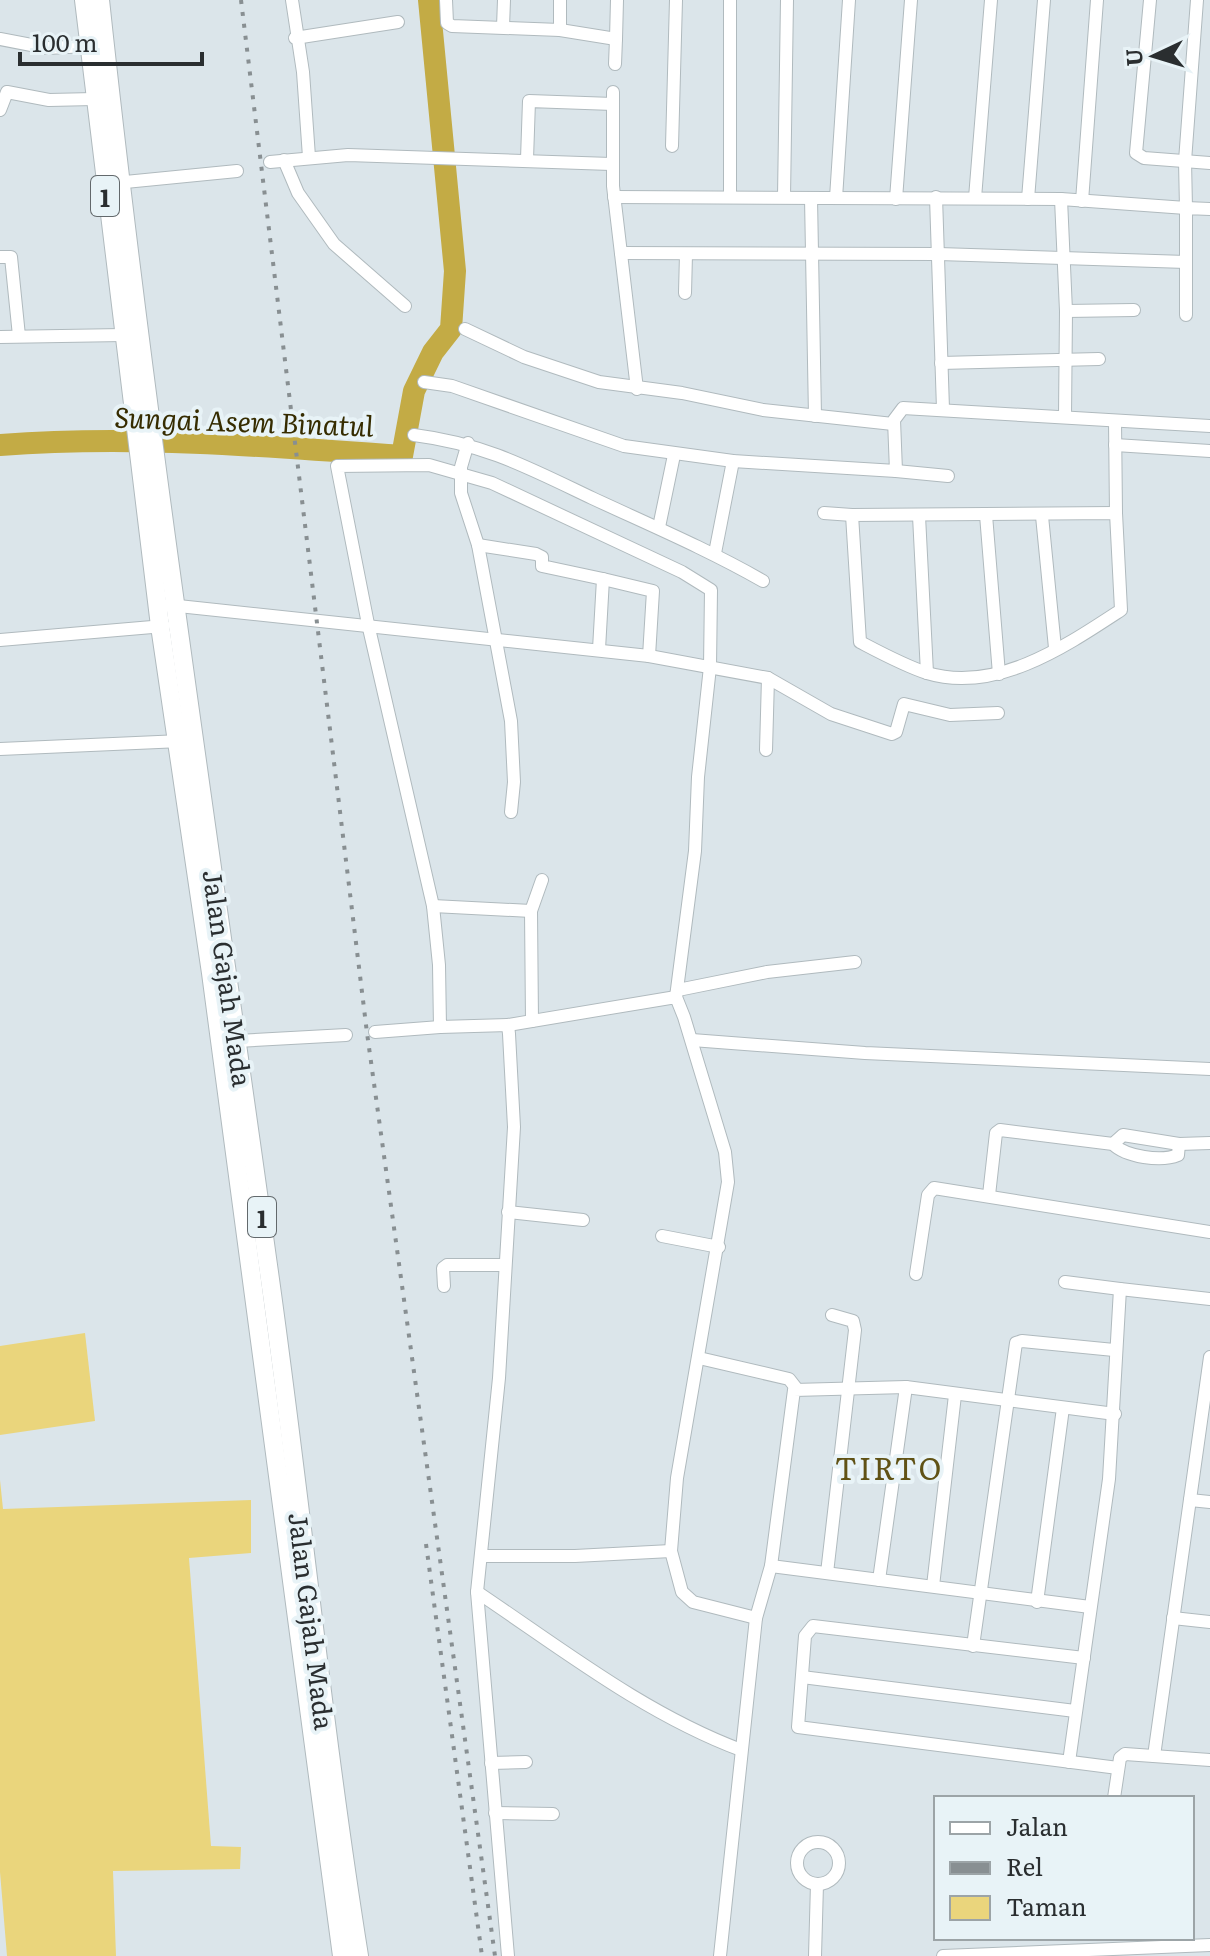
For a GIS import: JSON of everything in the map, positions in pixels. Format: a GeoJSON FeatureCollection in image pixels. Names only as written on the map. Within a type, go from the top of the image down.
{"type":"FeatureCollection","features":[{"type":"Feature","properties":{"kind":"highway","name":"Jalan Gajah Mada"},"geometry":{"type":"LineString","coordinates":[[84,0],[94,99],[112,184],[168,615],[237,1041],[338,1868],[342,1956]]}},
{"type":"Feature","properties":{"kind":"highway","name":"Jalan Gajah Mada"},"geometry":{"type":"LineString","coordinates":[[100,0],[123,335],[139,391]]}},
{"type":"Feature","properties":{"kind":"highway","name":"Jalan Gajah Mada"},"geometry":{"type":"LineString","coordinates":[[187,740],[338,1868],[359,1956]]}},
{"type":"Feature","properties":{"kind":"street"},"geometry":{"type":"LineString","coordinates":[[292,0],[295,38],[303,72],[309,157]]}},
{"type":"Feature","properties":{"kind":"street"},"geometry":{"type":"LineString","coordinates":[[446,0],[447,23],[452,26],[560,30],[616,39]]}},
{"type":"Feature","properties":{"kind":"street"},"geometry":{"type":"LineString","coordinates":[[503,27],[504,0]]}},
{"type":"Feature","properties":{"kind":"street"},"geometry":{"type":"LineString","coordinates":[[560,0],[560,30]]}},
{"type":"Feature","properties":{"kind":"street"},"geometry":{"type":"LineString","coordinates":[[615,64],[617,0]]}},
{"type":"Feature","properties":{"kind":"street"},"geometry":{"type":"LineString","coordinates":[[672,146],[676,0]]}},
{"type":"Feature","properties":{"kind":"street"},"geometry":{"type":"LineString","coordinates":[[730,0],[730,196]]}},
{"type":"Feature","properties":{"kind":"street"},"geometry":{"type":"LineString","coordinates":[[784,197],[787,0]]}},
{"type":"Feature","properties":{"kind":"street"},"geometry":{"type":"LineString","coordinates":[[836,198],[849,0]]}},
{"type":"Feature","properties":{"kind":"street"},"geometry":{"type":"LineString","coordinates":[[896,199],[911,0]]}},
{"type":"Feature","properties":{"kind":"street"},"geometry":{"type":"LineString","coordinates":[[975,198],[991,0]]}},
{"type":"Feature","properties":{"kind":"street"},"geometry":{"type":"LineString","coordinates":[[1028,199],[1044,0]]}},
{"type":"Feature","properties":{"kind":"street"},"geometry":{"type":"LineString","coordinates":[[1082,201],[1097,0]]}},
{"type":"Feature","properties":{"kind":"street"},"geometry":{"type":"LineString","coordinates":[[1150,0],[1136,153],[1144,158],[1210,163]]}},
{"type":"Feature","properties":{"kind":"street"},"geometry":{"type":"LineString","coordinates":[[1186,315],[1185,161],[1197,0]]}},
{"type":"Feature","properties":{"kind":"street"},"geometry":{"type":"LineString","coordinates":[[295,38],[398,22]]}},
{"type":"Feature","properties":{"kind":"street"},"geometry":{"type":"LineString","coordinates":[[0,39],[47,48],[88,46]]}},
{"type":"Feature","properties":{"kind":"street"},"geometry":{"type":"LineString","coordinates":[[0,110],[7,92],[49,100],[94,99]]}},
{"type":"Feature","properties":{"kind":"street"},"geometry":{"type":"LineString","coordinates":[[527,159],[529,101],[613,98],[611,164],[637,389]]}},
{"type":"Feature","properties":{"kind":"street"},"geometry":{"type":"LineString","coordinates":[[270,162],[309,157],[453,157],[611,164]]}},
{"type":"Feature","properties":{"kind":"street"},"geometry":{"type":"LineString","coordinates":[[284,160],[298,193],[336,246],[368,270],[405,306]]}},
{"type":"Feature","properties":{"kind":"street"},"geometry":{"type":"LineString","coordinates":[[112,184],[237,171]]}},
{"type":"Feature","properties":{"kind":"street"},"geometry":{"type":"LineString","coordinates":[[614,197],[1061,199],[1210,209]]}},
{"type":"Feature","properties":{"kind":"street"},"geometry":{"type":"LineString","coordinates":[[936,197],[943,409]]}},
{"type":"Feature","properties":{"kind":"street"},"geometry":{"type":"LineString","coordinates":[[811,198],[815,416]]}},
{"type":"Feature","properties":{"kind":"street"},"geometry":{"type":"LineString","coordinates":[[1061,199],[1067,359],[1065,416]]}},
{"type":"Feature","properties":{"kind":"street"},"geometry":{"type":"LineString","coordinates":[[621,253],[939,254],[1186,262]]}},
{"type":"Feature","properties":{"kind":"street"},"geometry":{"type":"LineString","coordinates":[[685,293],[686,254]]}},
{"type":"Feature","properties":{"kind":"street"},"geometry":{"type":"LineString","coordinates":[[0,257],[11,257],[19,336]]}},
{"type":"Feature","properties":{"kind":"street"},"geometry":{"type":"LineString","coordinates":[[1066,311],[1134,310]]}},
{"type":"Feature","properties":{"kind":"street"},"geometry":{"type":"LineString","coordinates":[[465,329],[524,357],[599,382],[815,416],[893,424]]}},
{"type":"Feature","properties":{"kind":"street"},"geometry":{"type":"LineString","coordinates":[[0,337],[123,335]]}},
{"type":"Feature","properties":{"kind":"street"},"geometry":{"type":"LineString","coordinates":[[941,363],[1099,359]]}},
{"type":"Feature","properties":{"kind":"street"},"geometry":{"type":"LineString","coordinates":[[424,382],[448,389],[452,386],[624,446],[674,455],[948,476]]}},
{"type":"Feature","properties":{"kind":"street"},"geometry":{"type":"LineString","coordinates":[[896,471],[893,424],[895,414],[903,408],[1210,426]]}},
{"type":"Feature","properties":{"kind":"street"},"geometry":{"type":"LineString","coordinates":[[852,515],[860,642],[927,673],[980,679],[999,674],[1055,648],[1122,608],[1116,513],[1115,421]]}},
{"type":"Feature","properties":{"kind":"street"},"geometry":{"type":"LineString","coordinates":[[414,435],[468,445],[659,527],[715,553],[763,581]]}},
{"type":"Feature","properties":{"kind":"street"},"geometry":{"type":"LineString","coordinates":[[468,445],[461,470],[468,521],[478,545],[497,637],[513,742],[511,812]]}},
{"type":"Feature","properties":{"kind":"street"},"geometry":{"type":"LineString","coordinates":[[1115,445],[1210,451]]}},
{"type":"Feature","properties":{"kind":"street"},"geometry":{"type":"LineString","coordinates":[[659,527],[674,455]]}},
{"type":"Feature","properties":{"kind":"street"},"geometry":{"type":"LineString","coordinates":[[715,553],[733,461]]}},
{"type":"Feature","properties":{"kind":"street"},"geometry":{"type":"LineString","coordinates":[[440,1027],[433,906],[368,624],[337,466],[429,465],[461,470],[709,588],[712,593],[710,667],[695,851],[677,994],[725,1152],[728,1182],[677,1478],[671,1551],[682,1592],[693,1602],[756,1618]]}},
{"type":"Feature","properties":{"kind":"street"},"geometry":{"type":"LineString","coordinates":[[824,513],[1042,516],[1116,513]]}},
{"type":"Feature","properties":{"kind":"street"},"geometry":{"type":"LineString","coordinates":[[986,515],[999,674]]}},
{"type":"Feature","properties":{"kind":"street"},"geometry":{"type":"LineString","coordinates":[[919,516],[927,673]]}},
{"type":"Feature","properties":{"kind":"street"},"geometry":{"type":"LineString","coordinates":[[1042,516],[1055,648]]}},
{"type":"Feature","properties":{"kind":"street"},"geometry":{"type":"LineString","coordinates":[[478,545],[536,554],[542,557],[542,566],[653,591],[649,656]]}},
{"type":"Feature","properties":{"kind":"street"},"geometry":{"type":"LineString","coordinates":[[599,649],[603,579]]}},
{"type":"Feature","properties":{"kind":"street"},"geometry":{"type":"LineString","coordinates":[[0,640],[168,615],[368,624],[599,649],[768,678],[831,714],[892,734],[897,731],[904,704],[950,715],[998,713]]}},
{"type":"Feature","properties":{"kind":"street"},"geometry":{"type":"LineString","coordinates":[[766,750],[768,678]]}},
{"type":"Feature","properties":{"kind":"street"},"geometry":{"type":"LineString","coordinates":[[0,749],[187,740]]}},
{"type":"Feature","properties":{"kind":"street"},"geometry":{"type":"LineString","coordinates":[[532,1021],[531,911],[542,880]]}},
{"type":"Feature","properties":{"kind":"street"},"geometry":{"type":"LineString","coordinates":[[433,906],[531,911]]}},
{"type":"Feature","properties":{"kind":"street"},"geometry":{"type":"LineString","coordinates":[[375,1032],[508,1025],[677,994],[767,972],[855,962]]}},
{"type":"Feature","properties":{"kind":"street"},"geometry":{"type":"LineString","coordinates":[[508,1025],[514,1127],[483,1556],[477,1592],[508,1956]]}},
{"type":"Feature","properties":{"kind":"street"},"geometry":{"type":"LineString","coordinates":[[237,1041],[346,1035]]}},
{"type":"Feature","properties":{"kind":"street"},"geometry":{"type":"LineString","coordinates":[[692,1040],[865,1053],[1210,1069]]}},
{"type":"Feature","properties":{"kind":"street"},"geometry":{"type":"LineString","coordinates":[[989,1195],[998,1131],[1113,1144],[1122,1153],[1166,1158],[1178,1155],[1179,1144],[1210,1143]]}},
{"type":"Feature","properties":{"kind":"street"},"geometry":{"type":"LineString","coordinates":[[916,1274],[930,1189],[989,1195],[1210,1232]]}},
{"type":"Feature","properties":{"kind":"street"},"geometry":{"type":"LineString","coordinates":[[508,1212],[583,1220]]}},
{"type":"Feature","properties":{"kind":"street"},"geometry":{"type":"LineString","coordinates":[[662,1236],[719,1247]]}},
{"type":"Feature","properties":{"kind":"street"},"geometry":{"type":"LineString","coordinates":[[444,1286],[445,1265],[504,1265]]}},
{"type":"Feature","properties":{"kind":"street"},"geometry":{"type":"LineString","coordinates":[[1065,1282],[1210,1299]]}},
{"type":"Feature","properties":{"kind":"street"},"geometry":{"type":"LineString","coordinates":[[1069,1762],[1115,1414],[1117,1369],[1114,1350],[1120,1289]]}},
{"type":"Feature","properties":{"kind":"street"},"geometry":{"type":"LineString","coordinates":[[827,1573],[855,1325],[832,1315]]}},
{"type":"Feature","properties":{"kind":"street"},"geometry":{"type":"LineString","coordinates":[[973,1646],[1011,1401],[1016,1343],[1022,1341],[1114,1350]]}},
{"type":"Feature","properties":{"kind":"street"},"geometry":{"type":"LineString","coordinates":[[1154,1756],[1210,1357]]}},
{"type":"Feature","properties":{"kind":"street"},"geometry":{"type":"LineString","coordinates":[[699,1358],[789,1379],[796,1388],[771,1566],[756,1618],[720,1956]]}},
{"type":"Feature","properties":{"kind":"street"},"geometry":{"type":"LineString","coordinates":[[796,1388],[848,1391],[906,1387],[1115,1414]]}},
{"type":"Feature","properties":{"kind":"street"},"geometry":{"type":"LineString","coordinates":[[879,1580],[906,1387]]}},
{"type":"Feature","properties":{"kind":"street"},"geometry":{"type":"LineString","coordinates":[[933,1586],[955,1395]]}},
{"type":"Feature","properties":{"kind":"street"},"geometry":{"type":"LineString","coordinates":[[1037,1602],[1063,1408]]}},
{"type":"Feature","properties":{"kind":"street"},"geometry":{"type":"LineString","coordinates":[[1190,1500],[1210,1502]]}},
{"type":"Feature","properties":{"kind":"street"},"geometry":{"type":"LineString","coordinates":[[483,1556],[575,1556],[671,1551]]}},
{"type":"Feature","properties":{"kind":"street"},"geometry":{"type":"LineString","coordinates":[[771,1566],[1090,1607]]}},
{"type":"Feature","properties":{"kind":"street"},"geometry":{"type":"LineString","coordinates":[[477,1592],[653,1709],[695,1733],[741,1750]]}},
{"type":"Feature","properties":{"kind":"street"},"geometry":{"type":"LineString","coordinates":[[1173,1618],[1210,1622]]}},
{"type":"Feature","properties":{"kind":"street"},"geometry":{"type":"LineString","coordinates":[[1084,1658],[821,1624],[808,1629],[797,1719],[802,1730],[1118,1768]]}},
{"type":"Feature","properties":{"kind":"street"},"geometry":{"type":"LineString","coordinates":[[802,1677],[1075,1711]]}},
{"type":"Feature","properties":{"kind":"street"},"geometry":{"type":"LineString","coordinates":[[1114,1796],[1120,1758],[1125,1754],[1210,1760]]}},
{"type":"Feature","properties":{"kind":"street"},"geometry":{"type":"LineString","coordinates":[[491,1763],[526,1762]]}},
{"type":"Feature","properties":{"kind":"street"},"geometry":{"type":"LineString","coordinates":[[495,1813],[553,1814]]}},
{"type":"Feature","properties":{"kind":"street"},"geometry":{"type":"LineString","coordinates":[[815,1956],[817,1884]]}},
{"type":"Feature","properties":{"kind":"street"},"geometry":{"type":"LineString","coordinates":[[943,1956],[1034,1953],[1096,1944],[1158,1952],[1210,1945]]}},
{"type":"Feature","properties":{"kind":"green space"},"geometry":{"type":"Polygon","coordinates":[[[85,1333],[95,1421],[0,1435],[0,1346],[85,1333]]]}},
{"type":"Feature","properties":{"kind":"green space"},"geometry":{"type":"Polygon","coordinates":[[[0,1480],[3,1509],[251,1500],[251,1553],[189,1558],[211,1846],[241,1847],[240,1869],[113,1871],[116,1956],[7,1956],[0,1872],[0,1480]]]}},
{"type":"Feature","properties":{"kind":"waterway","name":"Sungai Asem Binatul"},"geometry":{"type":"LineString","coordinates":[[0,445],[151,441],[402,456],[414,391],[433,352],[451,329],[455,271],[429,0]]}},
{"type":"Feature","properties":{"kind":"railway"},"geometry":{"type":"LineString","coordinates":[[241,0],[367,1033],[495,1956]]}},
{"type":"Feature","properties":{"kind":"railway"},"geometry":{"type":"LineString","coordinates":[[426,1544],[482,1956]]}},
{"type":"Feature","properties":{"kind":"district","name":"TIRTO"},"geometry":{"type":"Point","coordinates":[889,1467]}}]}
